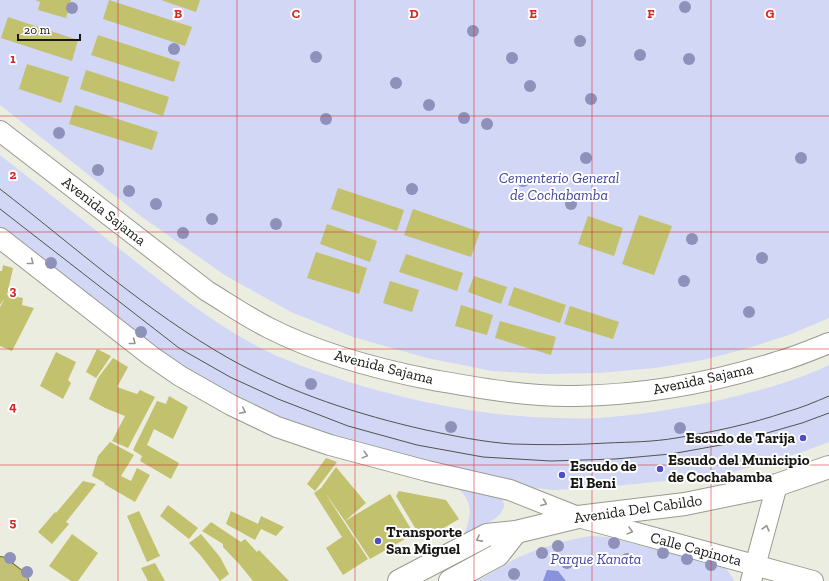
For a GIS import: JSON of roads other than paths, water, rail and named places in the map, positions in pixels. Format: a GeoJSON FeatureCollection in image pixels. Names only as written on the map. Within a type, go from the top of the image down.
{"type":"FeatureCollection","features":[{"type":"Feature","properties":{"kind":"main road"},"geometry":{"type":"LineString","coordinates":[[0,568],[17,581]]}},
{"type":"Feature","properties":{"kind":"street","name":"Avenida Sajama"},"geometry":{"type":"LineString","coordinates":[[0,131],[207,291],[269,328],[340,358],[393,372],[486,390],[574,396],[625,394],[730,376],[778,362],[829,343]]}},
{"type":"Feature","properties":{"kind":"street"},"geometry":{"type":"LineString","coordinates":[[0,238],[151,356],[180,376],[231,405],[264,421],[330,445],[427,471],[510,490],[578,517]]}},
{"type":"Feature","properties":{"kind":"street","name":"Avenida Del Cabildo"},"geometry":{"type":"LineString","coordinates":[[399,581],[487,535],[516,532],[578,517],[685,504],[777,485],[829,467]]}},
{"type":"Feature","properties":{"kind":"street"},"geometry":{"type":"LineString","coordinates":[[754,573],[777,485]]}},
{"type":"Feature","properties":{"kind":"street","name":"Calle Capinota"},"geometry":{"type":"LineString","coordinates":[[578,517],[754,573],[813,581]]}},
{"type":"Feature","properties":{"kind":"street"},"geometry":{"type":"LineString","coordinates":[[450,581],[498,555],[516,532]]}},
{"type":"Feature","properties":{"kind":"water"},"geometry":{"type":"Polygon","coordinates":[[[547,570],[558,571],[566,581],[543,581],[547,570]]]}},
{"type":"Feature","properties":{"kind":"tram line"},"geometry":{"type":"LineString","coordinates":[[0,189],[112,278],[199,341],[253,371],[301,392],[326,402],[401,424],[490,442],[512,444],[548,445],[650,441],[690,436],[746,424],[797,409],[829,396]]}},
{"type":"Feature","properties":{"kind":"tram line"},"geometry":{"type":"LineString","coordinates":[[0,209],[179,348],[230,377],[278,399],[348,426],[417,445],[483,457],[551,461],[615,459],[671,454],[732,443],[802,423],[829,413]]}},
{"type":"Feature","properties":{"kind":"place","name":"Escudo de Tarija"},"geometry":{"type":"Point","coordinates":[803,438]}},
{"type":"Feature","properties":{"kind":"place","name":"Escudo del Municipio de Cochabamba"},"geometry":{"type":"Point","coordinates":[660,469]}},
{"type":"Feature","properties":{"kind":"place","name":"Escudo de El Beni"},"geometry":{"type":"Point","coordinates":[562,475]}},
{"type":"Feature","properties":{"kind":"place","name":"Transporte San Miguel"},"geometry":{"type":"Point","coordinates":[378,541]}},
{"type":"Feature","properties":{"kind":"park label","name":"Cementerio General de Cochabamba"},"geometry":{"type":"Point","coordinates":[559,186]}},
{"type":"Feature","properties":{"kind":"park label","name":"Parque Kanata"},"geometry":{"type":"Point","coordinates":[596,559]}}]}
